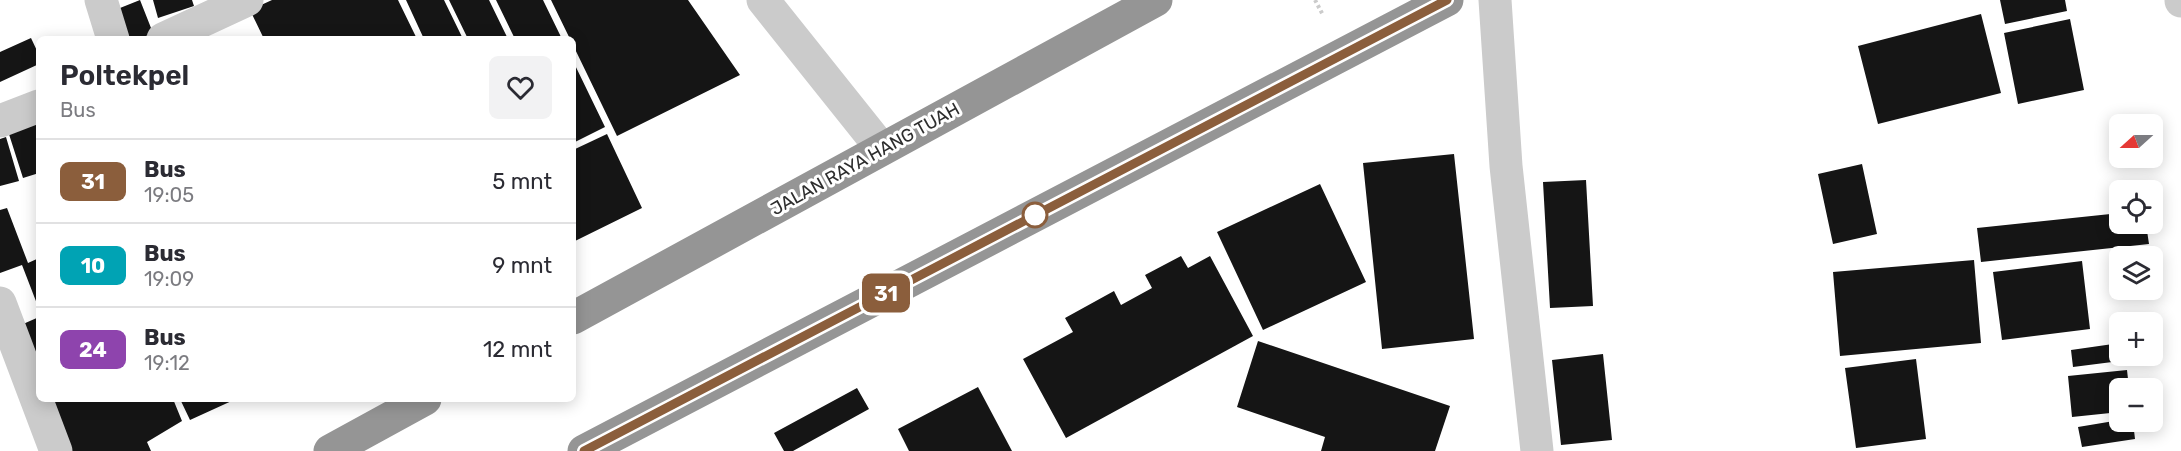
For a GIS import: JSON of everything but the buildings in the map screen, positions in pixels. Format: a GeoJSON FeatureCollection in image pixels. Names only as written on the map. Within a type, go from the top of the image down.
{"type":"FeatureCollection","features":[{"type":"Feature","properties":{"kind":"highway","name":"JALAN RAYA HANG TUAH"},"geometry":{"type":"LineString","coordinates":[[576,316],[1156,0]]}},
{"type":"Feature","properties":{"kind":"highway"},"geometry":{"type":"LineString","coordinates":[[584,451],[1447,0]]}},
{"type":"Feature","properties":{"kind":"highway"},"geometry":{"type":"LineString","coordinates":[[330,451],[420,402]]}},
{"type":"Feature","properties":{"kind":"street"},"geometry":{"type":"LineString","coordinates":[[101,0],[112,36]]}},
{"type":"Feature","properties":{"kind":"street"},"geometry":{"type":"LineString","coordinates":[[169,36],[247,0]]}},
{"type":"Feature","properties":{"kind":"street"},"geometry":{"type":"LineString","coordinates":[[763,0],[882,149]]}},
{"type":"Feature","properties":{"kind":"street"},"geometry":{"type":"LineString","coordinates":[[1496,0],[1506,166],[1537,451]]}},
{"type":"Feature","properties":{"kind":"street"},"geometry":{"type":"LineString","coordinates":[[0,121],[36,107]]}},
{"type":"Feature","properties":{"kind":"street"},"geometry":{"type":"LineString","coordinates":[[0,303],[36,398]]}},
{"type":"Feature","properties":{"kind":"street"},"geometry":{"type":"LineString","coordinates":[[37,402],[56,451]]}},
{"type":"Feature","properties":{"kind":"bus line","name":"31"},"geometry":{"type":"LineString","coordinates":[[584,451],[1447,0]]}}]}
